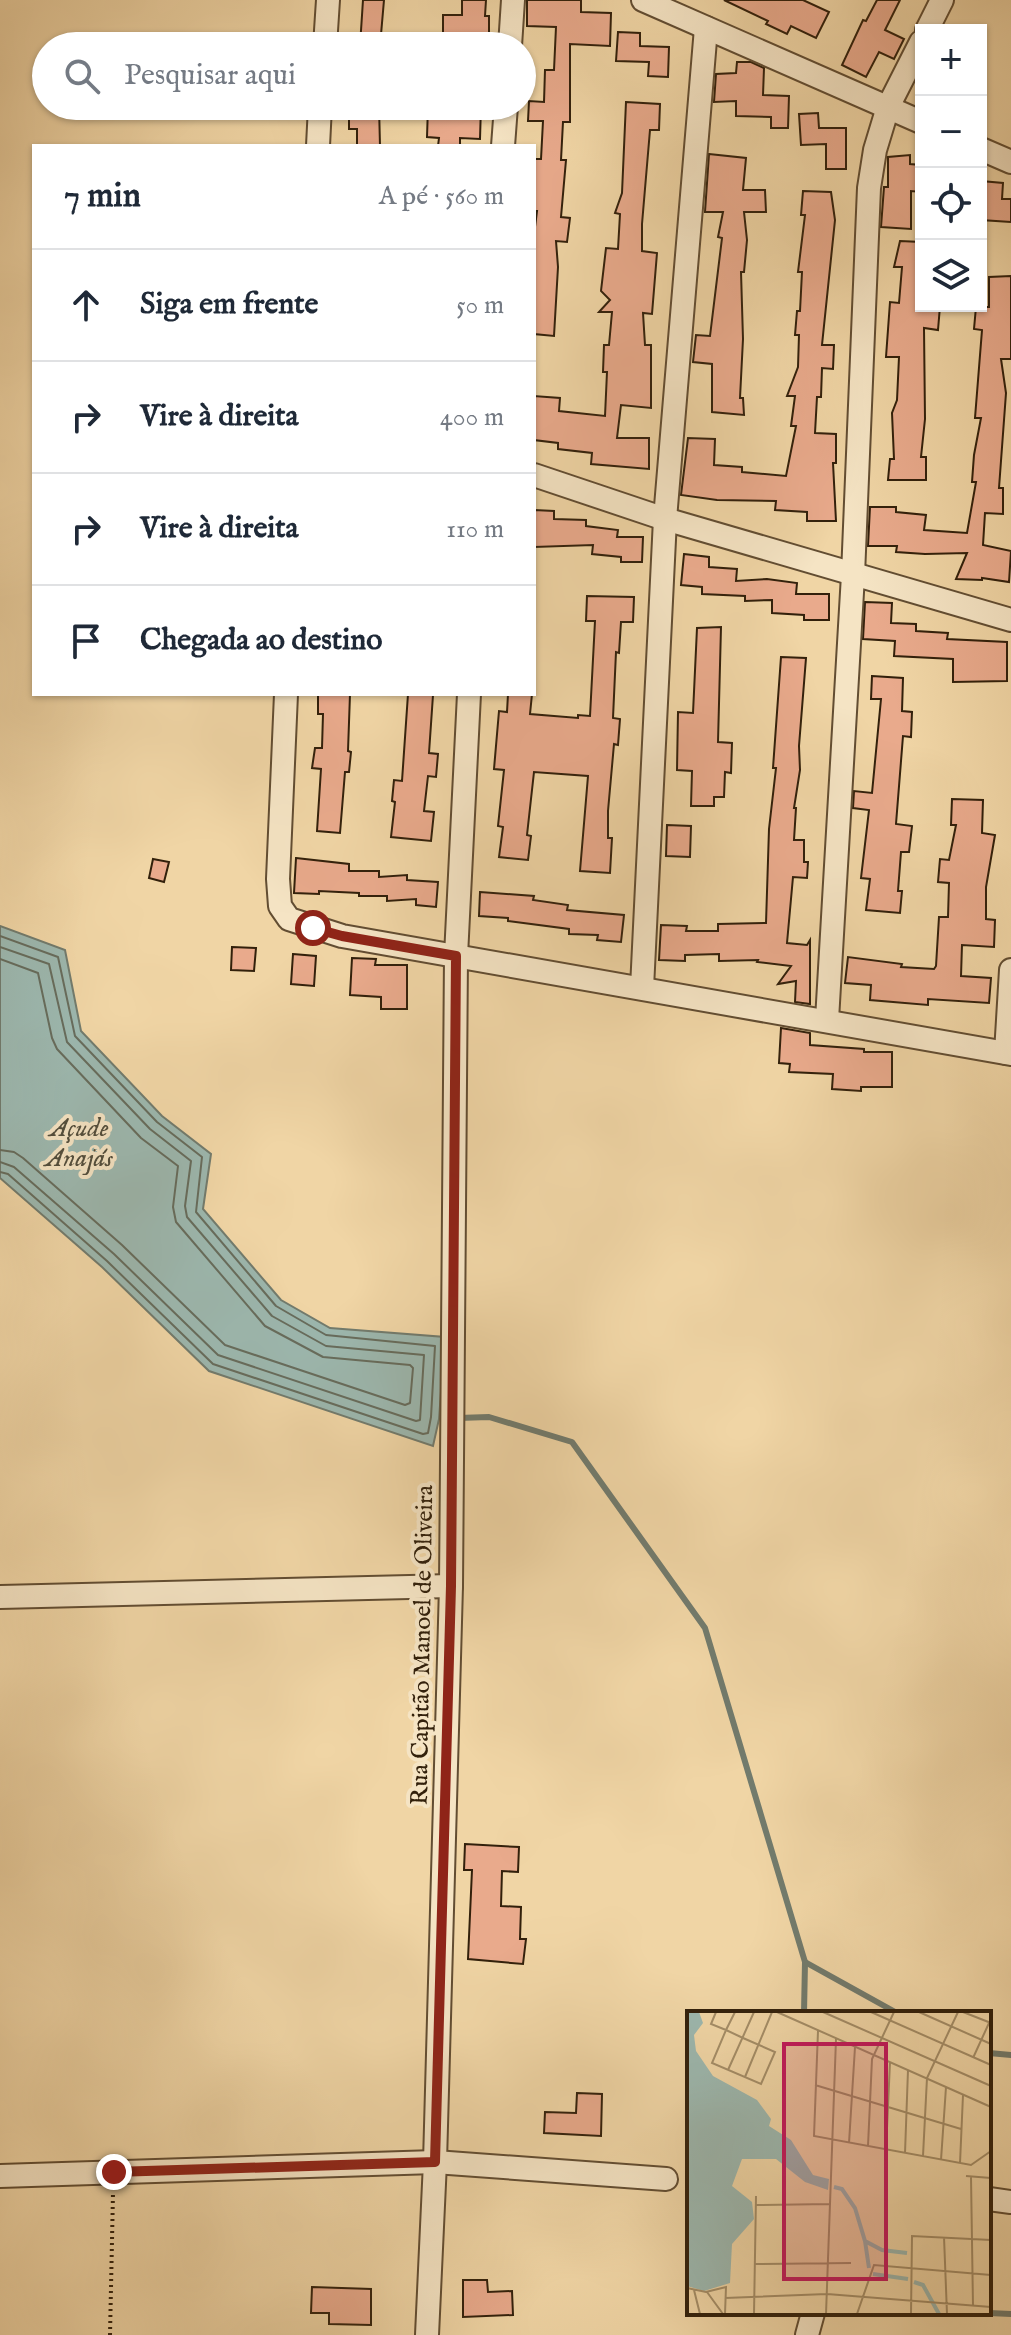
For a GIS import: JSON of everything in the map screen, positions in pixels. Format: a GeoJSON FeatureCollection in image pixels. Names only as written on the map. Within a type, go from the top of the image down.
{"type":"FeatureCollection","features":[{"type":"Feature","properties":{"kind":"street"},"geometry":{"type":"LineString","coordinates":[[326,32],[328,0]]}},
{"type":"Feature","properties":{"kind":"street"},"geometry":{"type":"LineString","coordinates":[[511,32],[513,0]]}},
{"type":"Feature","properties":{"kind":"street"},"geometry":{"type":"LineString","coordinates":[[643,0],[915,119]]}},
{"type":"Feature","properties":{"kind":"street"},"geometry":{"type":"LineString","coordinates":[[930,24],[942,0]]}},
{"type":"Feature","properties":{"kind":"street"},"geometry":{"type":"LineString","coordinates":[[642,988],[665,519],[706,28]]}},
{"type":"Feature","properties":{"kind":"street"},"geometry":{"type":"LineString","coordinates":[[827,1020],[853,575],[869,188],[875,150],[888,107],[915,54]]}},
{"type":"Feature","properties":{"kind":"street"},"geometry":{"type":"LineString","coordinates":[[318,144],[319,120]]}},
{"type":"Feature","properties":{"kind":"street"},"geometry":{"type":"LineString","coordinates":[[503,144],[505,120]]}},
{"type":"Feature","properties":{"kind":"street"},"geometry":{"type":"LineString","coordinates":[[987,152],[1011,162]]}},
{"type":"Feature","properties":{"kind":"street"},"geometry":{"type":"LineString","coordinates":[[536,476],[665,519],[1011,620]]}},
{"type":"Feature","properties":{"kind":"street"},"geometry":{"type":"LineString","coordinates":[[286,696],[278,879],[280,906],[289,919],[342,936],[1008,1054],[1011,970]]}},
{"type":"Feature","properties":{"kind":"street","name":"Rua Capitão Manoel de Oliveira"},"geometry":{"type":"LineString","coordinates":[[427,2335],[435,2162],[451,1586],[456,956],[469,696]]}},
{"type":"Feature","properties":{"kind":"street"},"geometry":{"type":"LineString","coordinates":[[0,1597],[451,1586]]}},
{"type":"Feature","properties":{"kind":"street"},"geometry":{"type":"LineString","coordinates":[[0,2176],[435,2162],[666,2179]]}},
{"type":"Feature","properties":{"kind":"street"},"geometry":{"type":"LineString","coordinates":[[991,2199],[1011,2202]]}},
{"type":"Feature","properties":{"kind":"street"},"geometry":{"type":"LineString","coordinates":[[807,2335],[812,2315]]}},
{"type":"Feature","properties":{"kind":"path"},"geometry":{"type":"LineString","coordinates":[[110,2335],[114,2172]]}},
{"type":"Feature","properties":{"kind":"water","name":"Açude Anajás"},"geometry":{"type":"Polygon","coordinates":[[[0,926],[65,950],[81,1031],[162,1116],[211,1154],[203,1209],[281,1300],[330,1328],[445,1337],[439,1419],[433,1446],[209,1371],[102,1267],[0,1178],[0,926]]]}},
{"type":"Feature","properties":{"kind":"building"},"geometry":{"type":"Polygon","coordinates":[[[363,0],[384,0],[381,32],[361,32],[363,0]]]}},
{"type":"Feature","properties":{"kind":"building"},"geometry":{"type":"Polygon","coordinates":[[[462,0],[486,0],[485,16],[489,16],[489,32],[443,32],[443,15],[462,15],[462,0]]]}},
{"type":"Feature","properties":{"kind":"building"},"geometry":{"type":"Polygon","coordinates":[[[527,0],[581,0],[581,12],[611,13],[610,46],[570,44],[570,122],[563,122],[561,160],[566,160],[561,217],[570,218],[567,242],[556,241],[558,267],[554,336],[536,334],[536,159],[541,159],[543,121],[528,121],[536,120],[536,101],[544,102],[545,70],[554,70],[556,27],[527,26],[527,0]]]}},
{"type":"Feature","properties":{"kind":"building"},"geometry":{"type":"Polygon","coordinates":[[[724,0],[803,0],[829,12],[816,38],[791,26],[787,34],[766,24],[768,21],[724,0]]]}},
{"type":"Feature","properties":{"kind":"building"},"geometry":{"type":"Polygon","coordinates":[[[877,0],[900,0],[885,30],[904,39],[894,59],[879,52],[866,77],[842,65],[863,20],[866,21],[877,0]]]}},
{"type":"Feature","properties":{"kind":"building"},"geometry":{"type":"Polygon","coordinates":[[[618,32],[640,33],[640,46],[669,47],[668,77],[648,76],[649,62],[616,61],[618,32]]]}},
{"type":"Feature","properties":{"kind":"building"},"geometry":{"type":"Polygon","coordinates":[[[737,62],[751,62],[764,68],[763,95],[789,96],[788,128],[771,128],[771,117],[736,116],[736,101],[714,102],[716,74],[736,73],[737,62]]]}},
{"type":"Feature","properties":{"kind":"building"},"geometry":{"type":"Polygon","coordinates":[[[626,102],[660,104],[659,130],[650,130],[642,224],[642,251],[657,253],[652,314],[643,313],[645,345],[651,345],[651,408],[621,405],[617,438],[649,438],[649,469],[591,464],[592,453],[558,449],[558,443],[536,440],[536,396],[560,398],[559,411],[605,416],[607,372],[603,372],[604,345],[609,345],[612,312],[599,312],[610,300],[601,291],[606,248],[618,249],[620,214],[615,213],[622,193],[626,102]]]}},
{"type":"Feature","properties":{"kind":"building"},"geometry":{"type":"Polygon","coordinates":[[[818,113],[819,128],[846,128],[846,169],[826,169],[826,144],[801,145],[799,114],[818,113]]]}},
{"type":"Feature","properties":{"kind":"building"},"geometry":{"type":"Polygon","coordinates":[[[349,120],[379,120],[380,144],[357,144],[357,129],[349,129],[349,120]]]}},
{"type":"Feature","properties":{"kind":"building"},"geometry":{"type":"Polygon","coordinates":[[[428,120],[481,120],[480,139],[460,138],[460,144],[438,144],[439,138],[427,137],[428,120]]]}},
{"type":"Feature","properties":{"kind":"building"},"geometry":{"type":"Polygon","coordinates":[[[709,154],[746,158],[743,190],[765,190],[766,212],[744,212],[747,240],[744,272],[741,272],[743,339],[740,398],[743,398],[744,415],[712,412],[712,364],[693,362],[696,335],[710,336],[722,238],[718,237],[723,212],[705,212],[709,154]]]}},
{"type":"Feature","properties":{"kind":"building"},"geometry":{"type":"Polygon","coordinates":[[[910,155],[910,164],[915,164],[911,229],[881,227],[884,187],[888,187],[888,157],[910,155]]]}},
{"type":"Feature","properties":{"kind":"building"},"geometry":{"type":"Polygon","coordinates":[[[987,182],[1003,183],[1002,199],[1011,199],[1011,222],[987,220],[987,182]]]}},
{"type":"Feature","properties":{"kind":"building"},"geometry":{"type":"Polygon","coordinates":[[[803,191],[831,192],[835,220],[822,345],[834,345],[833,369],[822,368],[815,433],[836,434],[836,463],[833,463],[836,521],[807,521],[807,512],[775,510],[776,501],[717,500],[681,495],[688,438],[715,439],[714,465],[742,467],[742,472],[786,476],[796,426],[791,426],[795,396],[787,396],[798,367],[799,335],[795,335],[797,311],[800,311],[802,272],[798,272],[805,215],[801,215],[803,191]]]}},
{"type":"Feature","properties":{"kind":"building"},"geometry":{"type":"Polygon","coordinates":[[[900,241],[915,242],[915,312],[940,312],[938,330],[924,328],[925,419],[921,457],[926,457],[926,480],[888,480],[890,459],[894,459],[892,413],[897,400],[899,357],[886,357],[890,302],[899,303],[902,267],[894,267],[900,241]]]}},
{"type":"Feature","properties":{"kind":"building"},"geometry":{"type":"Polygon","coordinates":[[[1011,276],[1011,359],[1001,359],[1006,393],[999,488],[1003,488],[1003,514],[985,513],[983,545],[1011,551],[1009,582],[982,578],[956,579],[967,553],[896,552],[897,546],[868,546],[870,507],[896,507],[896,512],[926,515],[924,530],[967,533],[976,482],[972,482],[974,455],[981,418],[975,418],[982,330],[974,329],[976,312],[987,312],[989,307],[989,277],[1011,276]]]}},
{"type":"Feature","properties":{"kind":"building"},"geometry":{"type":"Polygon","coordinates":[[[536,510],[554,511],[554,519],[586,520],[586,526],[618,530],[617,537],[643,537],[642,562],[621,562],[621,557],[592,554],[593,545],[536,547],[536,510]]]}},
{"type":"Feature","properties":{"kind":"building"},"geometry":{"type":"Polygon","coordinates":[[[684,554],[709,557],[709,567],[737,569],[736,581],[767,579],[797,583],[796,594],[829,594],[829,620],[804,620],[804,615],[772,613],[772,600],[745,601],[745,596],[702,594],[702,587],[681,585],[684,554]]]}},
{"type":"Feature","properties":{"kind":"building"},"geometry":{"type":"Polygon","coordinates":[[[587,596],[634,597],[633,622],[621,622],[619,653],[616,652],[613,718],[620,719],[618,745],[614,744],[608,811],[608,838],[612,838],[610,873],[580,871],[588,776],[534,772],[527,835],[531,836],[528,860],[499,857],[503,827],[498,826],[504,770],[494,769],[499,711],[507,712],[508,696],[532,696],[530,714],[590,716],[595,621],[586,621],[587,596]]]}},
{"type":"Feature","properties":{"kind":"building"},"geometry":{"type":"Polygon","coordinates":[[[865,602],[892,603],[891,623],[916,624],[916,631],[948,633],[947,639],[1007,642],[1007,681],[953,682],[953,659],[894,656],[895,641],[863,639],[865,602]]]}},
{"type":"Feature","properties":{"kind":"building"},"geometry":{"type":"Polygon","coordinates":[[[721,627],[718,742],[732,743],[731,773],[725,772],[724,797],[714,797],[714,806],[691,806],[692,771],[677,770],[678,712],[693,713],[697,628],[721,627]]]}},
{"type":"Feature","properties":{"kind":"building"},"geometry":{"type":"Polygon","coordinates":[[[781,657],[806,658],[794,840],[804,840],[807,878],[793,877],[787,943],[807,945],[810,940],[810,1004],[795,1002],[796,981],[778,984],[791,966],[758,960],[719,961],[719,954],[685,955],[685,961],[659,960],[661,925],[687,926],[686,931],[718,931],[718,924],[766,923],[781,657]]]}},
{"type":"Feature","properties":{"kind":"building"},"geometry":{"type":"Polygon","coordinates":[[[872,676],[903,678],[902,711],[912,712],[911,737],[903,736],[896,824],[912,826],[909,852],[901,852],[900,913],[866,910],[870,879],[861,878],[869,810],[853,808],[854,791],[872,793],[881,699],[871,699],[872,676]]]}},
{"type":"Feature","properties":{"kind":"building"},"geometry":{"type":"Polygon","coordinates":[[[318,696],[350,696],[348,751],[351,752],[349,772],[345,772],[340,833],[317,831],[321,769],[312,768],[315,748],[322,748],[323,714],[318,714],[318,696]]]}},
{"type":"Feature","properties":{"kind":"building"},"geometry":{"type":"Polygon","coordinates":[[[408,696],[433,696],[429,753],[438,754],[436,777],[428,776],[424,811],[434,812],[431,841],[391,837],[394,780],[402,781],[408,696]]]}},
{"type":"Feature","properties":{"kind":"building"},"geometry":{"type":"Polygon","coordinates":[[[952,799],[983,800],[982,833],[995,835],[986,887],[986,919],[995,920],[994,947],[962,945],[961,976],[991,978],[989,1003],[928,999],[928,1005],[870,1000],[871,985],[845,983],[848,957],[902,964],[901,967],[934,969],[936,966],[939,917],[948,917],[949,883],[938,882],[940,859],[949,860],[956,825],[951,825],[952,799]]]}},
{"type":"Feature","properties":{"kind":"building"},"geometry":{"type":"Polygon","coordinates":[[[667,825],[691,826],[690,857],[666,856],[667,825]]]}},
{"type":"Feature","properties":{"kind":"building"},"geometry":{"type":"Polygon","coordinates":[[[296,858],[349,864],[349,871],[379,871],[379,877],[407,875],[407,880],[438,882],[436,907],[416,905],[416,899],[387,901],[387,896],[359,896],[359,893],[294,893],[296,858]]]}},
{"type":"Feature","properties":{"kind":"building"},"geometry":{"type":"Polygon","coordinates":[[[153,859],[169,862],[164,882],[149,878],[153,859]]]}},
{"type":"Feature","properties":{"kind":"building"},"geometry":{"type":"Polygon","coordinates":[[[480,892],[534,896],[533,900],[568,905],[567,910],[624,915],[621,942],[597,940],[598,935],[569,934],[569,929],[479,916],[480,892]]]}},
{"type":"Feature","properties":{"kind":"building"},"geometry":{"type":"Polygon","coordinates":[[[232,947],[256,948],[254,971],[231,970],[232,947]]]}},
{"type":"Feature","properties":{"kind":"building"},"geometry":{"type":"Polygon","coordinates":[[[293,954],[316,956],[314,986],[291,984],[293,954]]]}},
{"type":"Feature","properties":{"kind":"building"},"geometry":{"type":"Polygon","coordinates":[[[352,958],[376,959],[375,965],[407,965],[407,1009],[381,1009],[381,997],[350,995],[352,958]]]}},
{"type":"Feature","properties":{"kind":"building"},"geometry":{"type":"Polygon","coordinates":[[[781,1028],[810,1033],[810,1045],[892,1052],[892,1087],[861,1087],[861,1091],[832,1089],[833,1074],[789,1072],[790,1064],[779,1063],[781,1028]]]}},
{"type":"Feature","properties":{"kind":"building"},"geometry":{"type":"Polygon","coordinates":[[[465,1844],[519,1847],[518,1872],[502,1871],[501,1906],[521,1907],[520,1939],[526,1939],[523,1964],[468,1959],[472,1870],[464,1870],[465,1844]]]}},
{"type":"Feature","properties":{"kind":"building"},"geometry":{"type":"Polygon","coordinates":[[[577,2093],[602,2094],[601,2136],[544,2133],[545,2112],[576,2113],[577,2093]]]}},
{"type":"Feature","properties":{"kind":"building"},"geometry":{"type":"Polygon","coordinates":[[[463,2280],[487,2280],[488,2292],[512,2291],[513,2315],[463,2317],[463,2280]]]}},
{"type":"Feature","properties":{"kind":"building"},"geometry":{"type":"Polygon","coordinates":[[[312,2287],[371,2289],[371,2325],[329,2324],[329,2313],[311,2313],[312,2287]]]}},
{"type":"Feature","properties":{"kind":"waterway"},"geometry":{"type":"LineString","coordinates":[[458,1418],[489,1417],[572,1442],[705,1628],[805,1962],[893,2011]]}},
{"type":"Feature","properties":{"kind":"waterway"},"geometry":{"type":"LineString","coordinates":[[804,2011],[805,1962]]}},
{"type":"Feature","properties":{"kind":"waterway"},"geometry":{"type":"LineString","coordinates":[[991,2053],[1011,2055]]}},
{"type":"Feature","properties":{"kind":"waterway"},"geometry":{"type":"LineString","coordinates":[[991,2313],[1011,2314]]}},
{"type":"Feature","properties":{"kind":"route"},"geometry":{"type":"LineString","coordinates":[[114,2172],[435,2162],[454,1424],[456,956],[313,928]]}}]}
